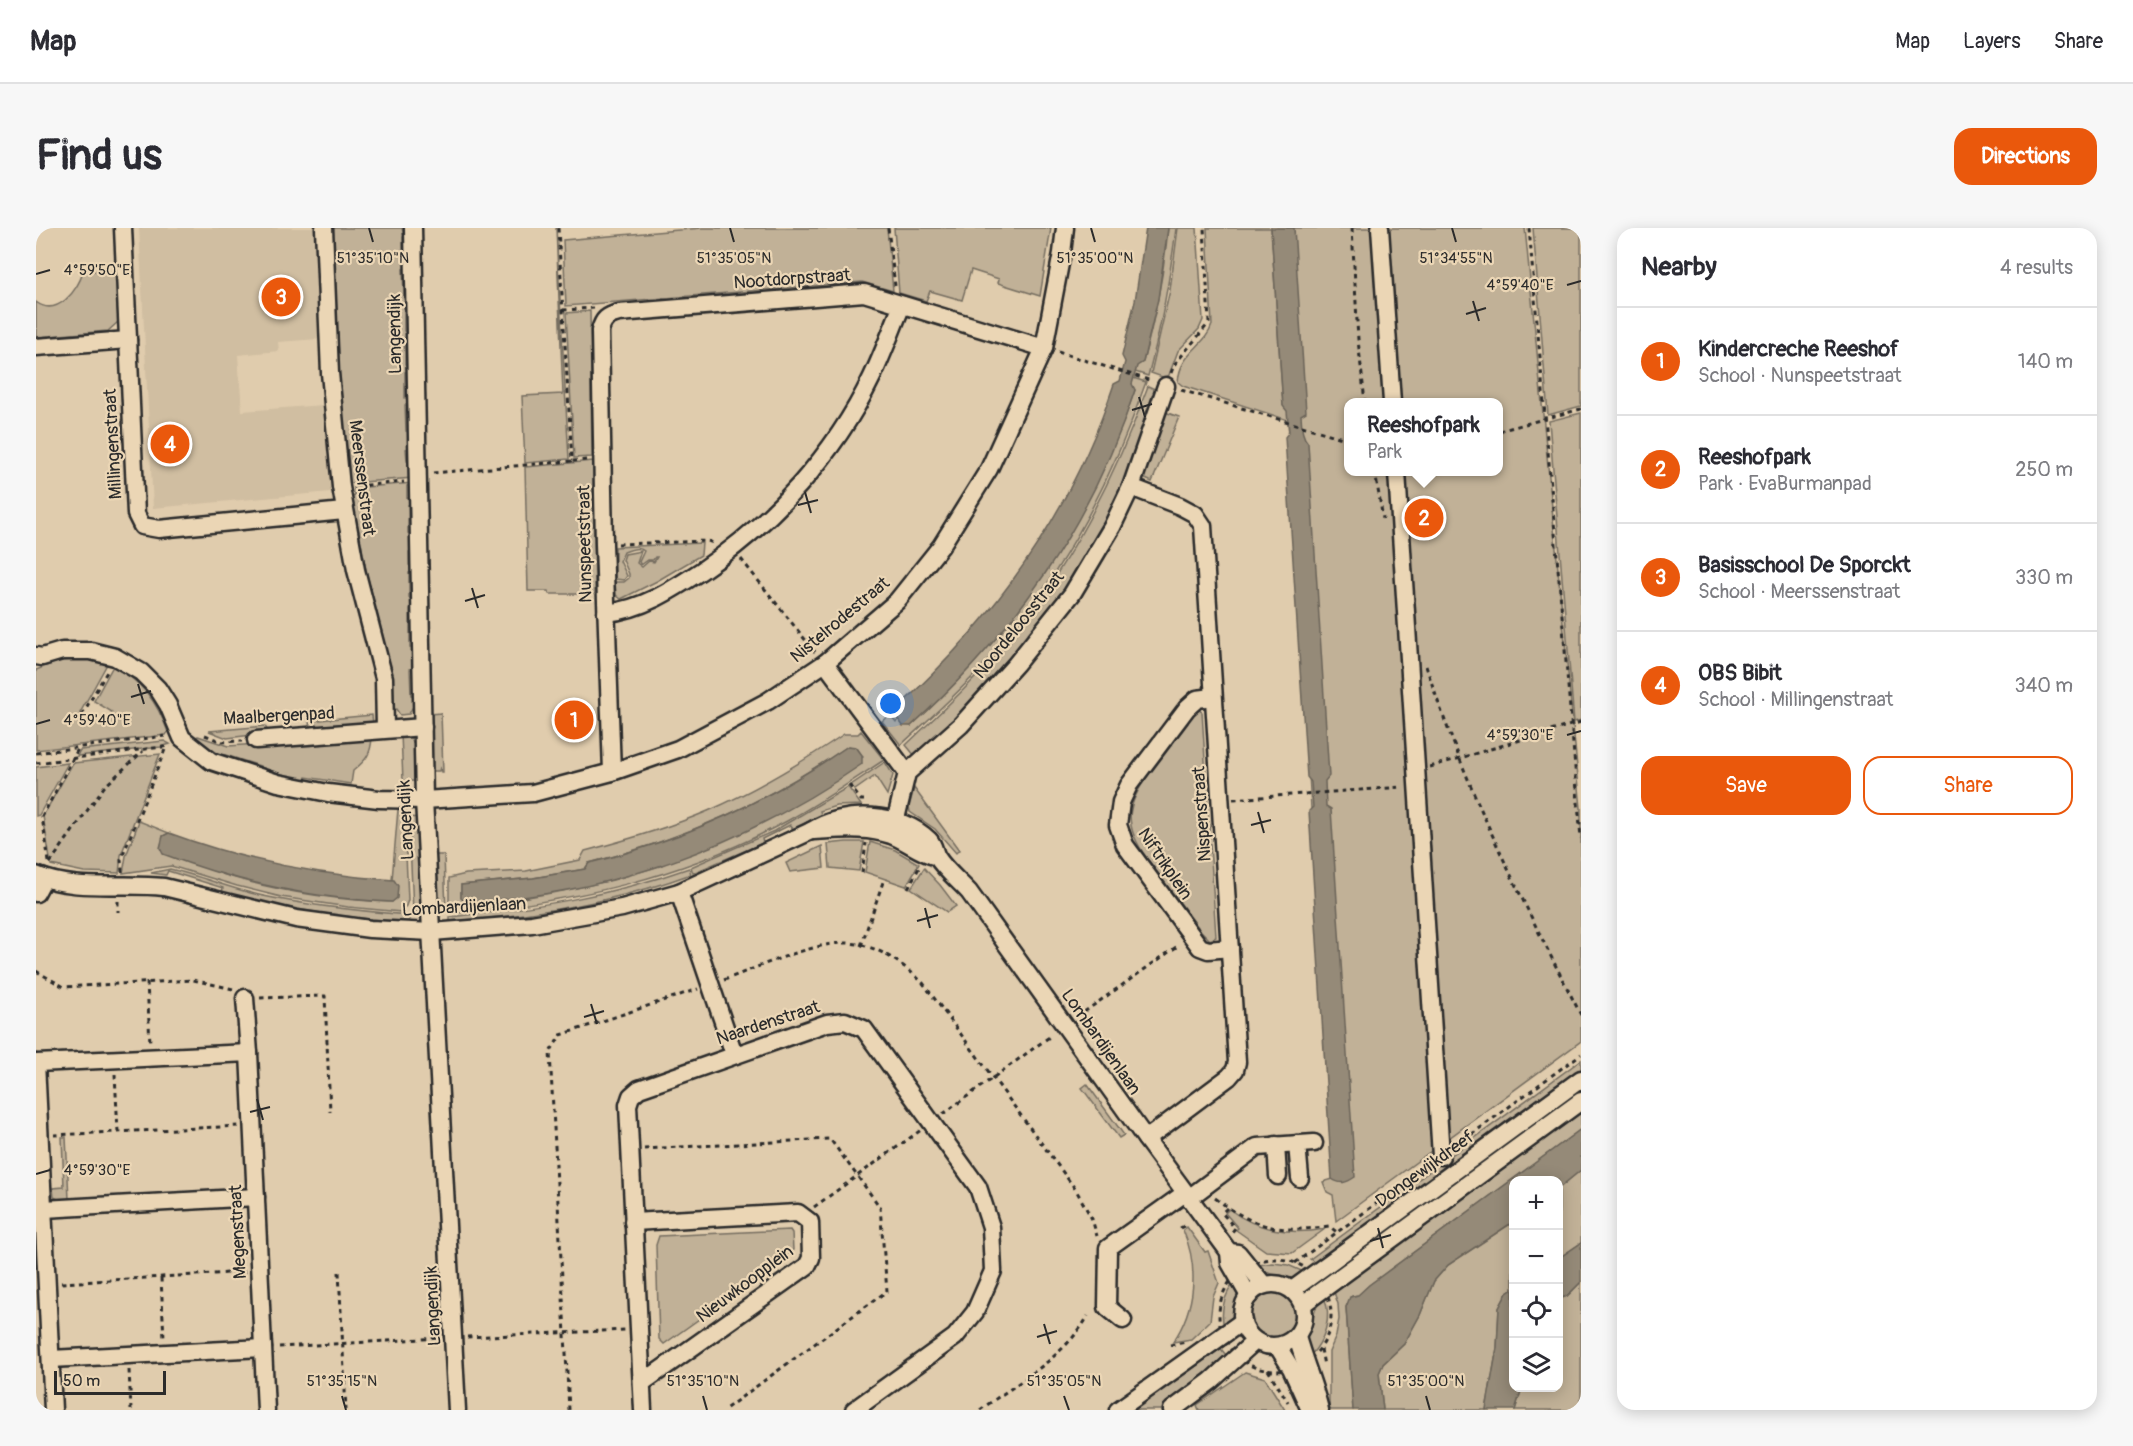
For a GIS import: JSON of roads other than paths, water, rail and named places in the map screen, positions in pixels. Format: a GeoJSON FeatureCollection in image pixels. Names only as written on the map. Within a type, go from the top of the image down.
{"type":"FeatureCollection","features":[{"type":"Feature","properties":{"kind":"street","name":"Millingenstraat"},"geometry":{"type":"LineString","coordinates":[[123,228],[136,514],[142,526],[159,529],[344,511]]}},
{"type":"Feature","properties":{"kind":"street","name":"Meerssenstraat"},"geometry":{"type":"LineString","coordinates":[[324,228],[330,373],[341,487],[356,570],[384,678],[386,728]]}},
{"type":"Feature","properties":{"kind":"street","name":"Langendijk"},"geometry":{"type":"LineString","coordinates":[[412,228],[424,800],[458,1410]]}},
{"type":"Feature","properties":{"kind":"street","name":"Nistelrodestraat"},"geometry":{"type":"LineString","coordinates":[[36,656],[42,657],[62,651],[91,651],[115,657],[141,672],[158,689],[168,705],[182,738],[211,761],[278,783],[328,793],[369,798],[424,800],[533,793],[612,772],[678,749],[768,701],[825,663],[897,601],[941,546],[989,469],[1044,348],[1065,228]]}},
{"type":"Feature","properties":{"kind":"street"},"geometry":{"type":"LineString","coordinates":[[1380,228],[1392,398]]}},
{"type":"Feature","properties":{"kind":"street","name":"Nootdorpstraat"},"geometry":{"type":"LineString","coordinates":[[608,316],[619,313],[864,293],[1044,348]]}},
{"type":"Feature","properties":{"kind":"street"},"geometry":{"type":"LineString","coordinates":[[606,613],[632,609],[660,596],[733,549],[778,508],[805,479],[837,436],[871,378],[899,304]]}},
{"type":"Feature","properties":{"kind":"street","name":"Nunspeetstraat"},"geometry":{"type":"LineString","coordinates":[[608,316],[602,322],[600,331],[612,772]]}},
{"type":"Feature","properties":{"kind":"street"},"geometry":{"type":"LineString","coordinates":[[36,347],[128,340]]}},
{"type":"Feature","properties":{"kind":"street","name":"Noordeloosstraat"},"geometry":{"type":"LineString","coordinates":[[907,773],[961,725],[1016,664],[1072,594],[1112,527],[1131,486],[1166,386]]}},
{"type":"Feature","properties":{"kind":"street"},"geometry":{"type":"LineString","coordinates":[[1397,476],[1441,1156]]}},
{"type":"Feature","properties":{"kind":"street","name":"Nispenstraat"},"geometry":{"type":"LineString","coordinates":[[1131,486],[1195,514],[1203,526],[1237,1062],[1235,1070],[1229,1077],[1146,1139]]}},
{"type":"Feature","properties":{"kind":"street"},"geometry":{"type":"LineString","coordinates":[[825,663],[907,773],[893,828]]}},
{"type":"Feature","properties":{"kind":"street","name":"Niftrikplein"},"geometry":{"type":"LineString","coordinates":[[1213,697],[1197,699],[1187,708],[1135,777],[1121,802],[1118,825],[1125,845],[1200,947],[1208,950],[1230,948]]}},
{"type":"Feature","properties":{"kind":"street","name":"Maalbergenpad"},"geometry":{"type":"LineString","coordinates":[[256,740],[386,728],[423,727]]}},
{"type":"Feature","properties":{"kind":"street","name":"Lombardijenlaan"},"geometry":{"type":"LineString","coordinates":[[39,882],[164,887],[296,919],[370,929],[432,932],[532,924],[622,908],[679,892],[832,821],[851,817],[893,828],[916,829],[932,842],[932,856],[969,892],[1187,1196],[1264,1285]]}},
{"type":"Feature","properties":{"kind":"street"},"geometry":{"type":"LineString","coordinates":[[679,892],[734,1054]]}},
{"type":"Feature","properties":{"kind":"street","name":"Megenstraat"},"geometry":{"type":"LineString","coordinates":[[245,998],[266,1410]]}},
{"type":"Feature","properties":{"kind":"street","name":"Naardenstraat"},"geometry":{"type":"LineString","coordinates":[[643,1410],[633,1222],[624,1157],[630,1096],[639,1089],[734,1054],[827,1023],[845,1021],[864,1029],[978,1187],[991,1227],[993,1271],[975,1312],[955,1337],[854,1410]]}},
{"type":"Feature","properties":{"kind":"street"},"geometry":{"type":"LineString","coordinates":[[53,1410],[36,1063],[249,1053]]}},
{"type":"Feature","properties":{"kind":"street","name":"Dongewijkdreef"},"geometry":{"type":"LineString","coordinates":[[1292,1290],[1581,1079]]}},
{"type":"Feature","properties":{"kind":"street","name":"Dongewijkdreef"},"geometry":{"type":"LineString","coordinates":[[1303,1304],[1581,1101]]}},
{"type":"Feature","properties":{"kind":"street"},"geometry":{"type":"LineString","coordinates":[[1123,1320],[1107,1307],[1108,1248],[1207,1184],[1257,1146],[1306,1143],[1300,1178]]}},
{"type":"Feature","properties":{"kind":"street"},"geometry":{"type":"LineString","coordinates":[[1276,1145],[1278,1176]]}},
{"type":"Feature","properties":{"kind":"street"},"geometry":{"type":"LineString","coordinates":[[44,1209],[256,1197]]}},
{"type":"Feature","properties":{"kind":"street","name":"Nieuwkoopplein"},"geometry":{"type":"LineString","coordinates":[[633,1222],[798,1213],[810,1222],[811,1258],[807,1266],[642,1383]]}},
{"type":"Feature","properties":{"kind":"street","name":"Lombardijenlaan"},"geometry":{"type":"LineString","coordinates":[[1229,1243],[1230,1263],[1249,1296]]}},
{"type":"Feature","properties":{"kind":"street"},"geometry":{"type":"LineString","coordinates":[[1279,1284],[1292,1290],[1303,1304],[1304,1322],[1296,1337],[1278,1347],[1262,1345],[1255,1341],[1245,1329],[1243,1321],[1244,1304],[1249,1296],[1264,1285],[1279,1284]]}},
{"type":"Feature","properties":{"kind":"street"},"geometry":{"type":"LineString","coordinates":[[1118,1410],[1243,1321]]}},
{"type":"Feature","properties":{"kind":"street"},"geometry":{"type":"LineString","coordinates":[[1296,1337],[1320,1410]]}},
{"type":"Feature","properties":{"kind":"street"},"geometry":{"type":"LineString","coordinates":[[1182,1407],[1255,1341]]}},
{"type":"Feature","properties":{"kind":"street"},"geometry":{"type":"LineString","coordinates":[[1278,1347],[1291,1368],[1310,1410]]}},
{"type":"Feature","properties":{"kind":"street"},"geometry":{"type":"LineString","coordinates":[[51,1359],[263,1348]]}},
{"type":"Feature","properties":{"kind":"place","name":"Basisschool De Sporckt"},"geometry":{"type":"Point","coordinates":[281,297]}},
{"type":"Feature","properties":{"kind":"place","name":"OBS Bibit"},"geometry":{"type":"Point","coordinates":[170,444]}},
{"type":"Feature","properties":{"kind":"place","name":"Reeshofpark"},"geometry":{"type":"Point","coordinates":[1424,518]}},
{"type":"Feature","properties":{"kind":"place","name":"Kindercreche Reeshof"},"geometry":{"type":"Point","coordinates":[574,720]}}]}
